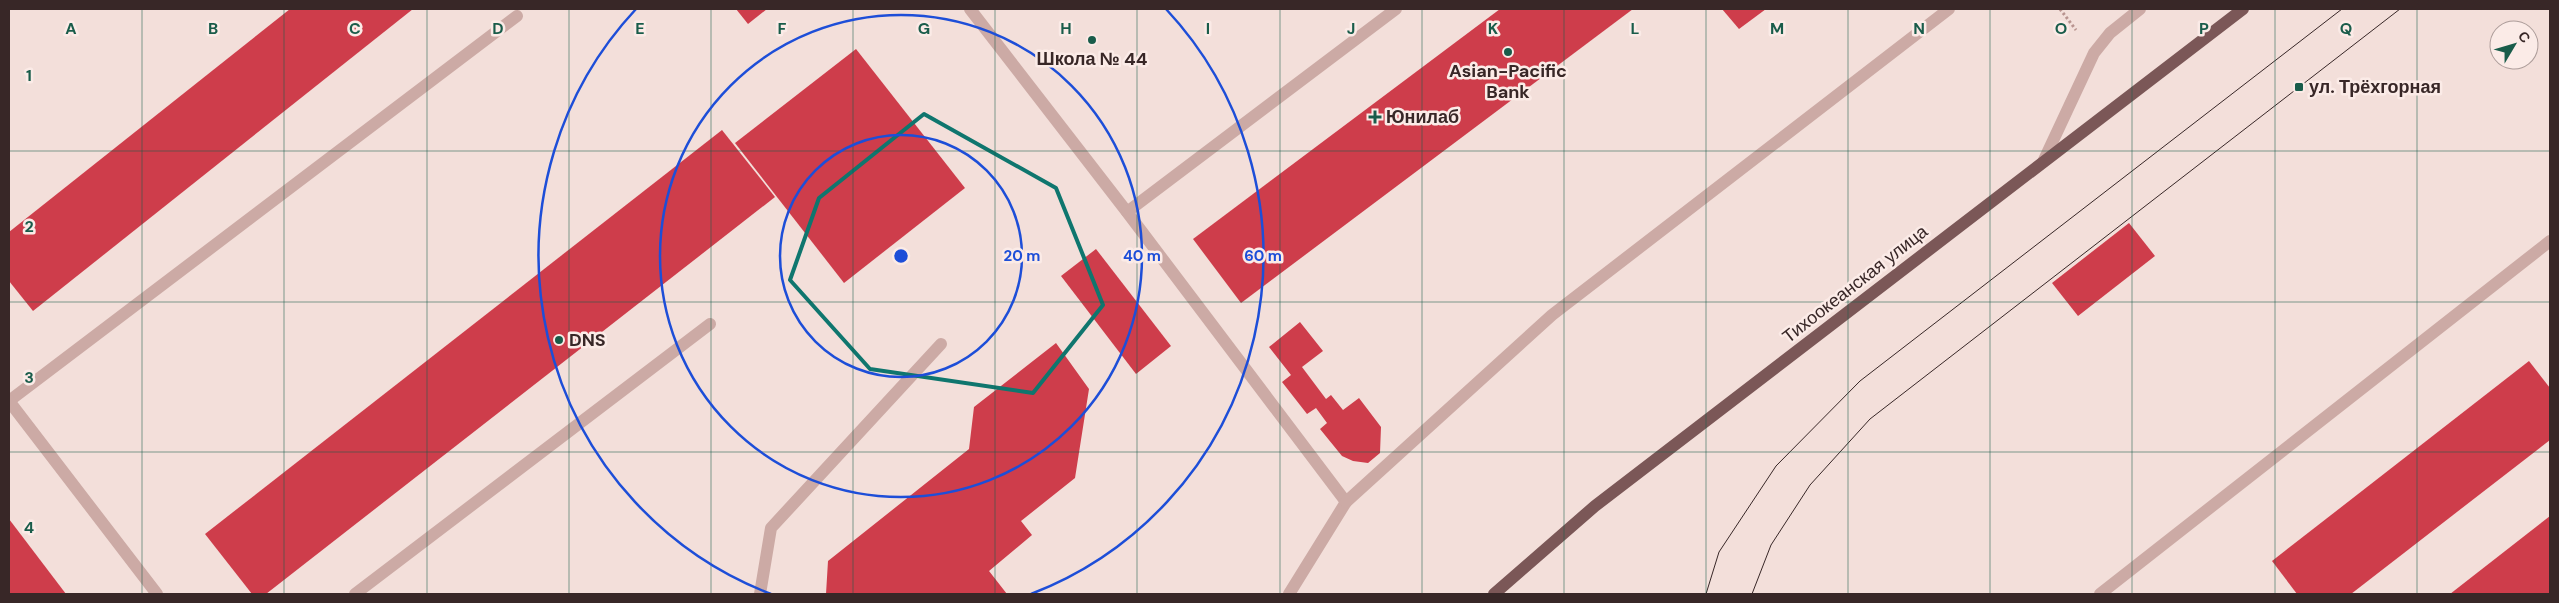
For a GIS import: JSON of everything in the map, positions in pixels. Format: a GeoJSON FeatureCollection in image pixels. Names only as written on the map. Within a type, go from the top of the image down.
{"type":"FeatureCollection","features":[{"type":"Feature","properties":{"kind":"main road","name":"Тихоокеанская улица"},"geometry":{"type":"LineString","coordinates":[[1494,594],[1594,506],[2243,9]]}},
{"type":"Feature","properties":{"kind":"street"},"geometry":{"type":"LineString","coordinates":[[970,9],[1128,212],[1346,502]]}},
{"type":"Feature","properties":{"kind":"street"},"geometry":{"type":"LineString","coordinates":[[1128,212],[1396,9]]}},
{"type":"Feature","properties":{"kind":"street"},"geometry":{"type":"LineString","coordinates":[[1289,594],[1346,502],[1552,315],[1948,9]]}},
{"type":"Feature","properties":{"kind":"street"},"geometry":{"type":"LineString","coordinates":[[2043,162],[2094,53],[2110,33],[2140,9]]}},
{"type":"Feature","properties":{"kind":"street"},"geometry":{"type":"LineString","coordinates":[[157,594],[9,401],[517,16]]}},
{"type":"Feature","properties":{"kind":"street"},"geometry":{"type":"LineString","coordinates":[[2100,594],[2550,241]]}},
{"type":"Feature","properties":{"kind":"street"},"geometry":{"type":"LineString","coordinates":[[355,594],[710,324]]}},
{"type":"Feature","properties":{"kind":"street"},"geometry":{"type":"LineString","coordinates":[[760,594],[770,528],[941,344]]}},
{"type":"Feature","properties":{"kind":"path"},"geometry":{"type":"LineString","coordinates":[[2060,9],[2078,32]]}},
{"type":"Feature","properties":{"kind":"highlighted area"},"geometry":{"type":"Polygon","coordinates":[[[924,114],[1056,188],[1103,305],[1033,393],[870,369],[790,280],[819,198],[924,114]]]}},
{"type":"Feature","properties":{"kind":"building"},"geometry":{"type":"Polygon","coordinates":[[[290,9],[413,9],[33,311],[9,281],[9,232],[290,9]]]}},
{"type":"Feature","properties":{"kind":"building"},"geometry":{"type":"Polygon","coordinates":[[[736,9],[767,9],[748,24],[736,9]]]}},
{"type":"Feature","properties":{"kind":"building"},"geometry":{"type":"Polygon","coordinates":[[[1500,9],[1633,9],[1241,303],[1193,239],[1500,9]]]}},
{"type":"Feature","properties":{"kind":"building"},"geometry":{"type":"Polygon","coordinates":[[[1722,9],[1766,9],[1739,29],[1722,9]]]}},
{"type":"Feature","properties":{"kind":"building"},"geometry":{"type":"Polygon","coordinates":[[[856,49],[965,188],[844,283],[735,143],[856,49]]]}},
{"type":"Feature","properties":{"kind":"building"},"geometry":{"type":"Polygon","coordinates":[[[722,130],[775,197],[266,594],[252,594],[205,534],[722,130]]]}},
{"type":"Feature","properties":{"kind":"building"},"geometry":{"type":"Polygon","coordinates":[[[2129,223],[2155,256],[2078,316],[2052,283],[2129,223]]]}},
{"type":"Feature","properties":{"kind":"building"},"geometry":{"type":"Polygon","coordinates":[[[1096,249],[1171,346],[1136,374],[1061,276],[1096,249]]]}},
{"type":"Feature","properties":{"kind":"building"},"geometry":{"type":"Polygon","coordinates":[[[1300,322],[1323,351],[1302,367],[1326,399],[1331,395],[1343,410],[1359,398],[1381,427],[1380,453],[1368,463],[1353,461],[1342,456],[1320,429],[1327,423],[1316,408],[1307,414],[1282,382],[1291,375],[1269,347],[1300,322]]]}},
{"type":"Feature","properties":{"kind":"building"},"geometry":{"type":"Polygon","coordinates":[[[1056,343],[1089,389],[1075,478],[1021,521],[1032,535],[989,571],[1007,594],[826,594],[828,561],[969,449],[974,407],[1056,343]]]}},
{"type":"Feature","properties":{"kind":"building"},"geometry":{"type":"Polygon","coordinates":[[[2529,361],[2550,388],[2550,440],[2351,594],[2297,594],[2272,561],[2529,361]]]}},
{"type":"Feature","properties":{"kind":"building"},"geometry":{"type":"Polygon","coordinates":[[[2550,516],[2550,594],[2450,594],[2550,516]]]}},
{"type":"Feature","properties":{"kind":"building"},"geometry":{"type":"Polygon","coordinates":[[[9,519],[66,594],[9,594],[9,519]]]}},
{"type":"Feature","properties":{"kind":"tram line"},"geometry":{"type":"LineString","coordinates":[[1706,594],[1719,552],[1776,466],[1860,381],[2342,9]]}},
{"type":"Feature","properties":{"kind":"tram line"},"geometry":{"type":"LineString","coordinates":[[1752,594],[1771,545],[1810,485],[1870,419],[2400,9]]}},
{"type":"Feature","properties":{"kind":"place","name":"Школа № 44"},"geometry":{"type":"Point","coordinates":[1092,40]}},
{"type":"Feature","properties":{"kind":"place","name":"Asian-Pacific Bank"},"geometry":{"type":"Point","coordinates":[1508,52]}},
{"type":"Feature","properties":{"kind":"place","name":"ул. Трёхгорная"},"geometry":{"type":"Point","coordinates":[2299,87]}},
{"type":"Feature","properties":{"kind":"place","name":"Юнилаб"},"geometry":{"type":"Point","coordinates":[1375,117]}},
{"type":"Feature","properties":{"kind":"place","name":"DNS"},"geometry":{"type":"Point","coordinates":[559,340]}}]}
